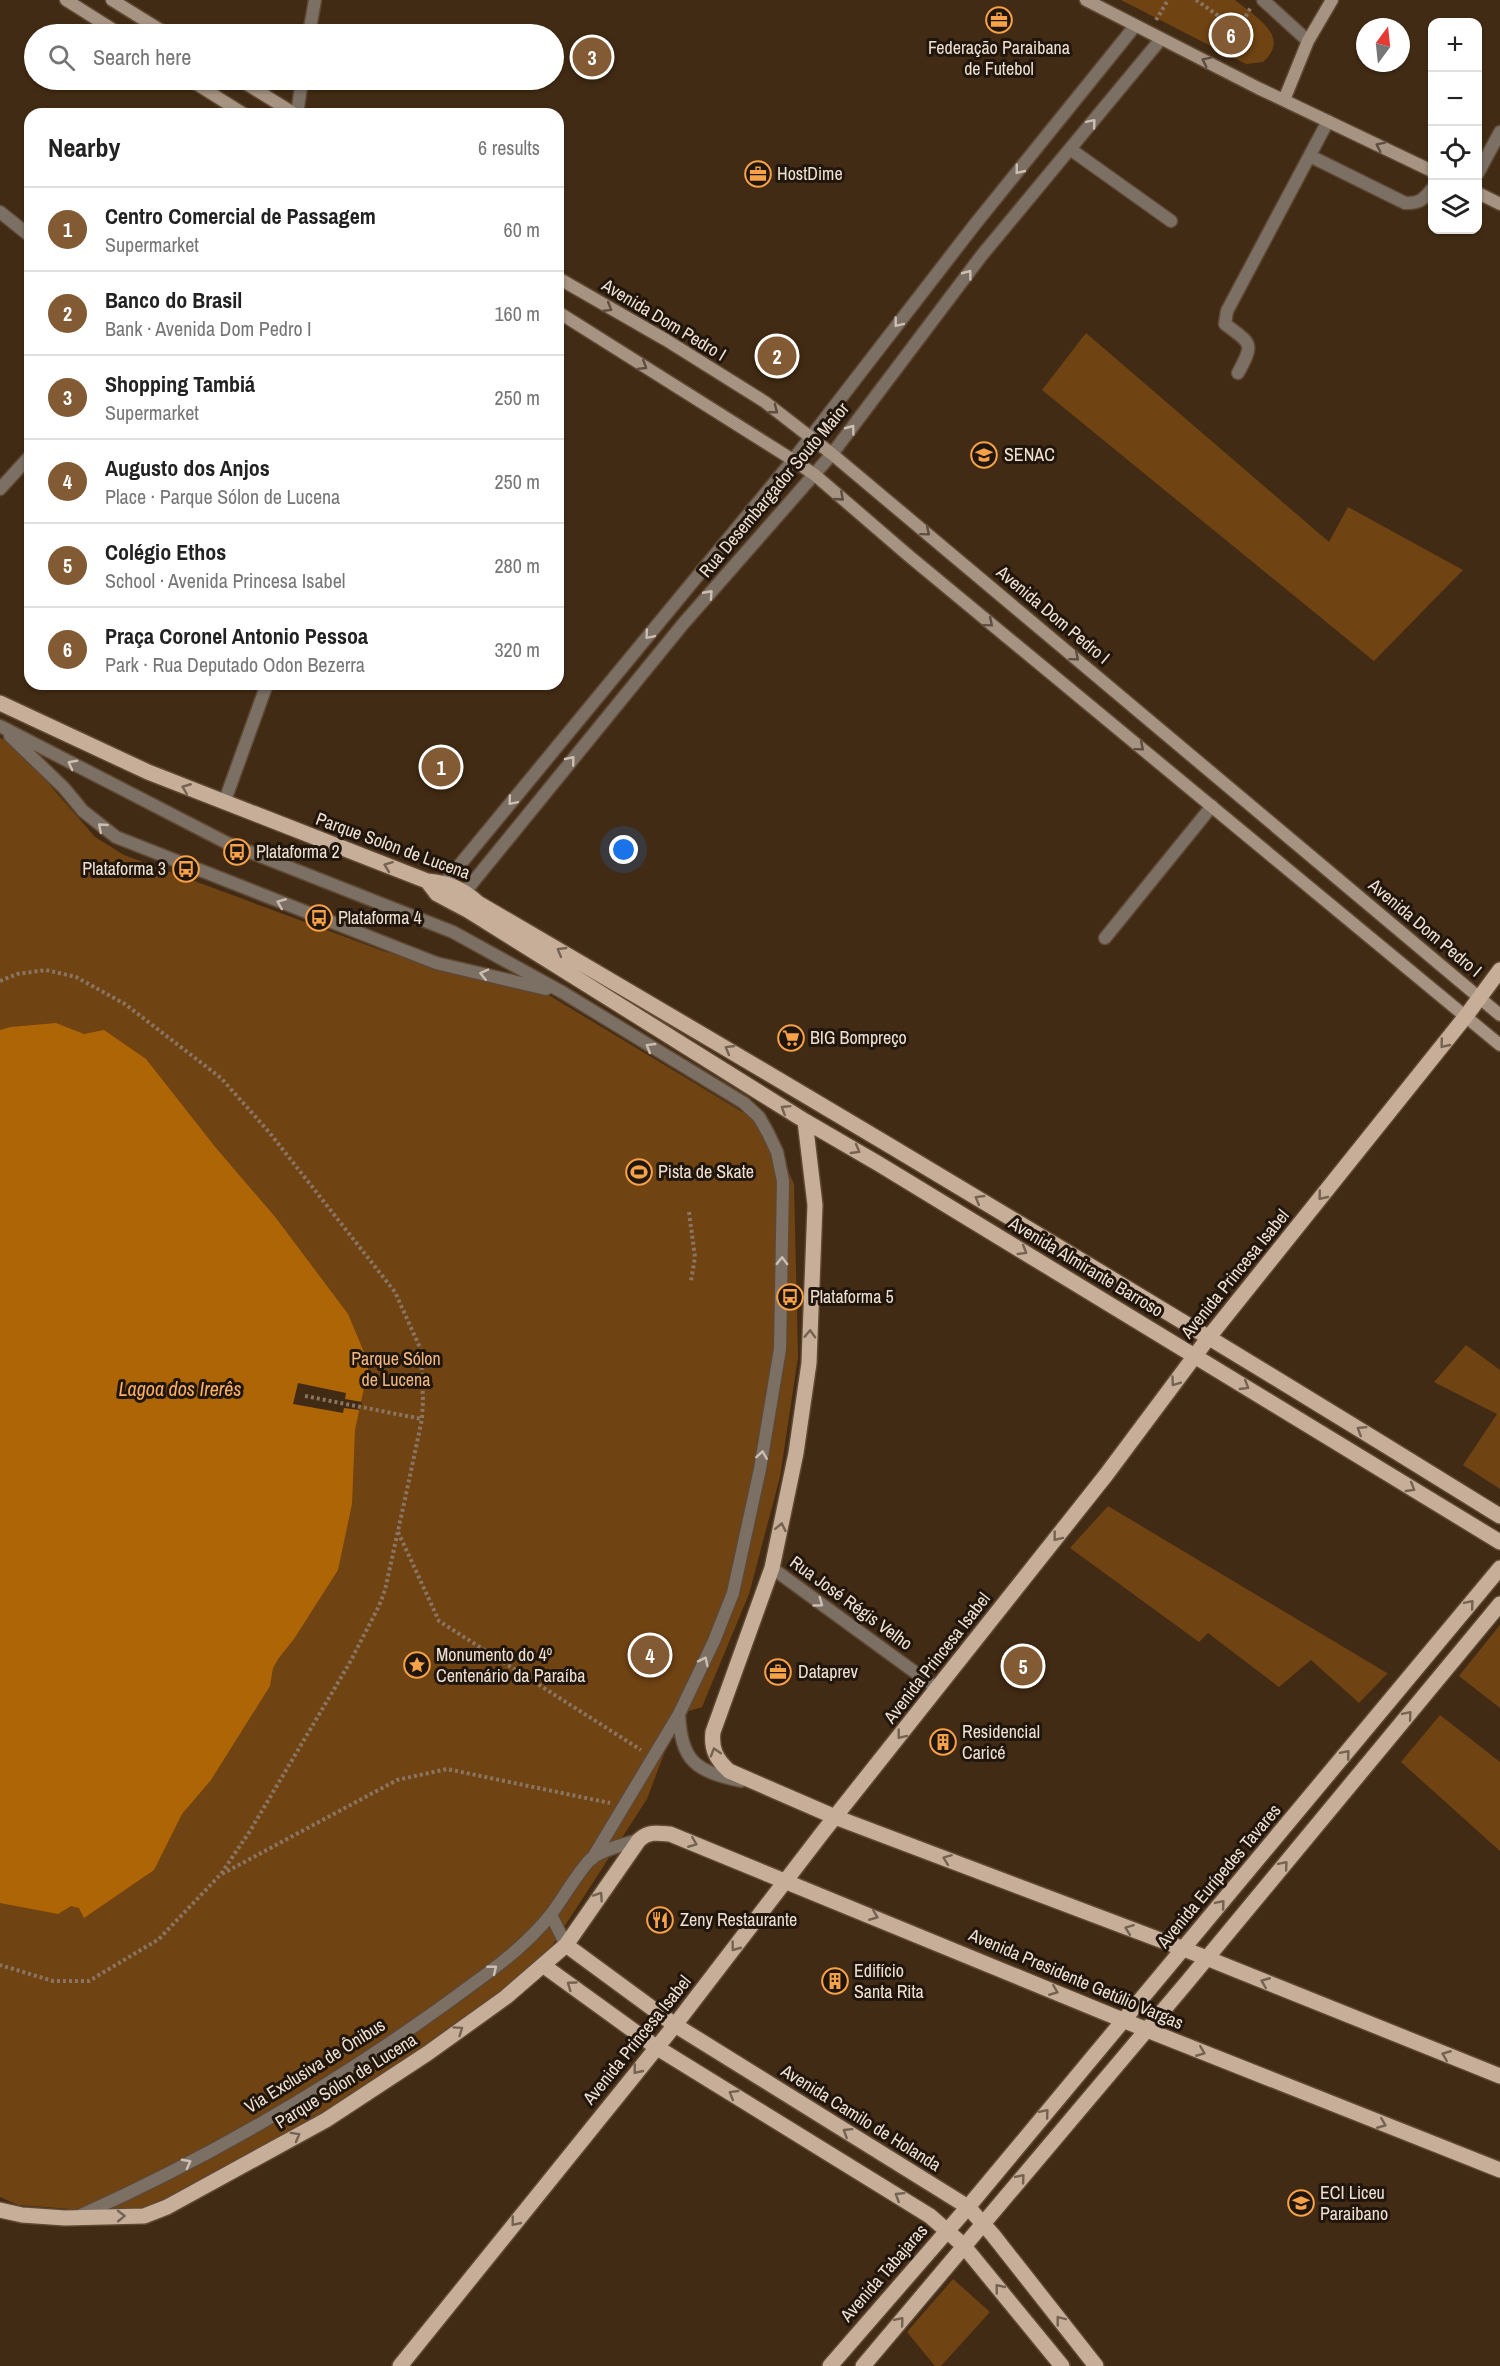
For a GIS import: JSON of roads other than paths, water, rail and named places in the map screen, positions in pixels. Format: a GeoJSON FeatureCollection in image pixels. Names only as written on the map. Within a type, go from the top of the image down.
{"type":"FeatureCollection","features":[{"type":"Feature","properties":{"kind":"main road"},"geometry":{"type":"LineString","coordinates":[[66,0],[104,24]]}},
{"type":"Feature","properties":{"kind":"main road"},"geometry":{"type":"LineString","coordinates":[[112,0],[151,24]]}},
{"type":"Feature","properties":{"kind":"main road"},"geometry":{"type":"LineString","coordinates":[[1086,0],[1217,67],[1428,169]]}},
{"type":"Feature","properties":{"kind":"main road"},"geometry":{"type":"LineString","coordinates":[[1284,100],[1308,41],[1332,0]]}},
{"type":"Feature","properties":{"kind":"main road"},"geometry":{"type":"LineString","coordinates":[[206,90],[234,108]]}},
{"type":"Feature","properties":{"kind":"main road"},"geometry":{"type":"LineString","coordinates":[[256,90],[286,108]]}},
{"type":"Feature","properties":{"kind":"main road"},"geometry":{"type":"LineString","coordinates":[[1482,195],[1500,204]]}},
{"type":"Feature","properties":{"kind":"main road","name":"Avenida Dom Pedro I"},"geometry":{"type":"LineString","coordinates":[[564,285],[666,340],[765,402],[832,454],[1500,1015]]}},
{"type":"Feature","properties":{"kind":"main road"},"geometry":{"type":"LineString","coordinates":[[564,316],[815,475],[909,556],[1500,1045]]}},
{"type":"Feature","properties":{"kind":"main road","name":"Parque Solon de Lucena"},"geometry":{"type":"LineString","coordinates":[[0,703],[147,772],[441,888],[465,891],[478,903],[772,1074],[815,1102]]}},
{"type":"Feature","properties":{"kind":"main road"},"geometry":{"type":"LineString","coordinates":[[441,888],[455,904],[805,1121],[814,1205],[809,1362],[796,1453],[772,1568],[751,1631],[719,1711],[712,1739],[718,1761],[729,1771],[835,1817],[1184,1949],[1500,2076]]}},
{"type":"Feature","properties":{"kind":"main road","name":"Avenida Princesa Isabel"},"geometry":{"type":"LineString","coordinates":[[400,2366],[675,2025],[835,1817],[1106,1475],[1209,1337],[1466,1016],[1500,970]]}},
{"type":"Feature","properties":{"kind":"main road"},"geometry":{"type":"LineString","coordinates":[[759,1093],[772,1074]]}},
{"type":"Feature","properties":{"kind":"main road","name":"Avenida Almirante Barroso"},"geometry":{"type":"LineString","coordinates":[[815,1102],[1209,1337],[1500,1516]]}},
{"type":"Feature","properties":{"kind":"main road","name":"Avenida Almirante Barroso"},"geometry":{"type":"LineString","coordinates":[[805,1121],[1500,1542]]}},
{"type":"Feature","properties":{"kind":"main road","name":"Avenida Eurípedes Tavares"},"geometry":{"type":"LineString","coordinates":[[968,2207],[1500,1568]]}},
{"type":"Feature","properties":{"kind":"main road"},"geometry":{"type":"LineString","coordinates":[[863,2366],[1206,1959],[1500,1604]]}},
{"type":"Feature","properties":{"kind":"main road","name":"Avenida Presidente Getúlio Vargas"},"geometry":{"type":"LineString","coordinates":[[639,1840],[645,1834],[655,1832],[670,1834],[1146,2030],[1500,2170]]}},
{"type":"Feature","properties":{"kind":"main road","name":"Parque Sólon de Lucena"},"geometry":{"type":"LineString","coordinates":[[0,2210],[22,2215],[65,2218],[144,2216],[167,2206],[326,2120],[428,2053],[506,1997],[544,1966],[566,1945],[639,1840]]}},
{"type":"Feature","properties":{"kind":"main road","name":"Avenida Camilo de Holanda"},"geometry":{"type":"LineString","coordinates":[[566,1945],[675,2025],[968,2207],[1096,2366]]}},
{"type":"Feature","properties":{"kind":"main road"},"geometry":{"type":"LineString","coordinates":[[544,1966],[656,2047],[903,2198],[947,2230],[963,2246],[1062,2366]]}},
{"type":"Feature","properties":{"kind":"main road","name":"Avenida Tabajaras"},"geometry":{"type":"LineString","coordinates":[[830,2366],[968,2207]]}},
{"type":"Feature","properties":{"kind":"street"},"geometry":{"type":"LineString","coordinates":[[312,24],[315,0]]}},
{"type":"Feature","properties":{"kind":"street"},"geometry":{"type":"LineString","coordinates":[[1263,0],[1308,41]]}},
{"type":"Feature","properties":{"kind":"street","name":"Rua Desembargador Souto Maior"},"geometry":{"type":"LineString","coordinates":[[441,888],[793,460],[976,223],[1135,26]]}},
{"type":"Feature","properties":{"kind":"street","name":"Rua Desembargador Souto Maior"},"geometry":{"type":"LineString","coordinates":[[455,904],[682,624],[815,475],[982,255],[1161,39]]}},
{"type":"Feature","properties":{"kind":"street"},"geometry":{"type":"LineString","coordinates":[[297,108],[300,90]]}},
{"type":"Feature","properties":{"kind":"street"},"geometry":{"type":"LineString","coordinates":[[1238,373],[1248,355],[1249,347],[1246,339],[1225,324],[1227,311],[1328,121]]}},
{"type":"Feature","properties":{"kind":"street"},"geometry":{"type":"LineString","coordinates":[[1482,166],[1500,132]]}},
{"type":"Feature","properties":{"kind":"street"},"geometry":{"type":"LineString","coordinates":[[1070,149],[1171,221]]}},
{"type":"Feature","properties":{"kind":"street"},"geometry":{"type":"LineString","coordinates":[[1310,156],[1405,203],[1415,204],[1424,200],[1428,194]]}},
{"type":"Feature","properties":{"kind":"street"},"geometry":{"type":"LineString","coordinates":[[0,212],[24,231]]}},
{"type":"Feature","properties":{"kind":"street"},"geometry":{"type":"LineString","coordinates":[[0,489],[24,463]]}},
{"type":"Feature","properties":{"kind":"street"},"geometry":{"type":"LineString","coordinates":[[669,611],[682,624]]}},
{"type":"Feature","properties":{"kind":"street"},"geometry":{"type":"LineString","coordinates":[[224,803],[265,690]]}},
{"type":"Feature","properties":{"kind":"street"},"geometry":{"type":"LineString","coordinates":[[0,726],[64,788],[83,811],[116,837],[436,963],[562,992]]}},
{"type":"Feature","properties":{"kind":"street","name":"Via Exclusiva de Ônibus"},"geometry":{"type":"LineString","coordinates":[[0,726],[227,843],[453,932],[562,992],[744,1104],[759,1117],[768,1133],[777,1152],[783,1181],[780,1349],[760,1469],[734,1593],[679,1714],[592,1858],[551,1915],[489,1972],[448,2003],[326,2083],[234,2138],[132,2192],[78,2216]]}},
{"type":"Feature","properties":{"kind":"street"},"geometry":{"type":"LineString","coordinates":[[536,772],[551,785]]}},
{"type":"Feature","properties":{"kind":"street"},"geometry":{"type":"LineString","coordinates":[[1105,938],[1212,806]]}},
{"type":"Feature","properties":{"kind":"street","name":"Rua José Régis Velho"},"geometry":{"type":"LineString","coordinates":[[772,1568],[938,1689]]}},
{"type":"Feature","properties":{"kind":"street"},"geometry":{"type":"LineString","coordinates":[[679,1714],[682,1745],[695,1763],[712,1775],[760,1785]]}},
{"type":"Feature","properties":{"kind":"street"},"geometry":{"type":"LineString","coordinates":[[592,1858],[639,1840]]}},
{"type":"Feature","properties":{"kind":"street"},"geometry":{"type":"LineString","coordinates":[[551,1915],[566,1945]]}},
{"type":"Feature","properties":{"kind":"water","name":"Lagoa dos Irerês"},"geometry":{"type":"Polygon","coordinates":[[[56,1023],[84,1034],[104,1030],[146,1059],[216,1148],[276,1218],[348,1314],[369,1364],[355,1430],[352,1504],[338,1570],[294,1639],[278,1659],[273,1668],[270,1686],[211,1780],[182,1814],[154,1870],[84,1918],[79,1908],[71,1906],[58,1914],[0,1903],[0,1030],[56,1023]]]}},
{"type":"Feature","properties":{"kind":"place","name":"Federação Paraibana de Futebol"},"geometry":{"type":"Point","coordinates":[999,20]}},
{"type":"Feature","properties":{"kind":"place","name":"Praça Coronel Antonio Pessoa"},"geometry":{"type":"Point","coordinates":[1231,35]}},
{"type":"Feature","properties":{"kind":"place","name":"Shopping Tambiá"},"geometry":{"type":"Point","coordinates":[592,57]}},
{"type":"Feature","properties":{"kind":"place","name":"HostDime"},"geometry":{"type":"Point","coordinates":[758,174]}},
{"type":"Feature","properties":{"kind":"place","name":"Banco do Brasil"},"geometry":{"type":"Point","coordinates":[777,356]}},
{"type":"Feature","properties":{"kind":"place","name":"SENAC"},"geometry":{"type":"Point","coordinates":[984,455]}},
{"type":"Feature","properties":{"kind":"place","name":"Centro Comercial de Passagem"},"geometry":{"type":"Point","coordinates":[441,767]}},
{"type":"Feature","properties":{"kind":"place","name":"Plataforma 2"},"geometry":{"type":"Point","coordinates":[237,852]}},
{"type":"Feature","properties":{"kind":"place","name":"Plataforma 3"},"geometry":{"type":"Point","coordinates":[186,869]}},
{"type":"Feature","properties":{"kind":"place","name":"Plataforma 4"},"geometry":{"type":"Point","coordinates":[319,918]}},
{"type":"Feature","properties":{"kind":"place","name":"BIG Bompreço"},"geometry":{"type":"Point","coordinates":[791,1038]}},
{"type":"Feature","properties":{"kind":"place","name":"Pista de Skate"},"geometry":{"type":"Point","coordinates":[639,1172]}},
{"type":"Feature","properties":{"kind":"place","name":"Plataforma 5"},"geometry":{"type":"Point","coordinates":[790,1297]}},
{"type":"Feature","properties":{"kind":"place","name":"Augusto dos Anjos"},"geometry":{"type":"Point","coordinates":[650,1655]}},
{"type":"Feature","properties":{"kind":"place","name":"Monumento do 4º Centenário da Paraíba"},"geometry":{"type":"Point","coordinates":[417,1665]}},
{"type":"Feature","properties":{"kind":"place","name":"Colégio Ethos"},"geometry":{"type":"Point","coordinates":[1023,1666]}},
{"type":"Feature","properties":{"kind":"place","name":"Dataprev"},"geometry":{"type":"Point","coordinates":[778,1672]}},
{"type":"Feature","properties":{"kind":"place","name":"Residencial Caricé"},"geometry":{"type":"Point","coordinates":[943,1742]}},
{"type":"Feature","properties":{"kind":"place","name":"Zeny Restaurante"},"geometry":{"type":"Point","coordinates":[660,1920]}},
{"type":"Feature","properties":{"kind":"place","name":"Edifício Santa Rita"},"geometry":{"type":"Point","coordinates":[835,1981]}},
{"type":"Feature","properties":{"kind":"place","name":"ECI Liceu Paraibano"},"geometry":{"type":"Point","coordinates":[1301,2203]}}]}
